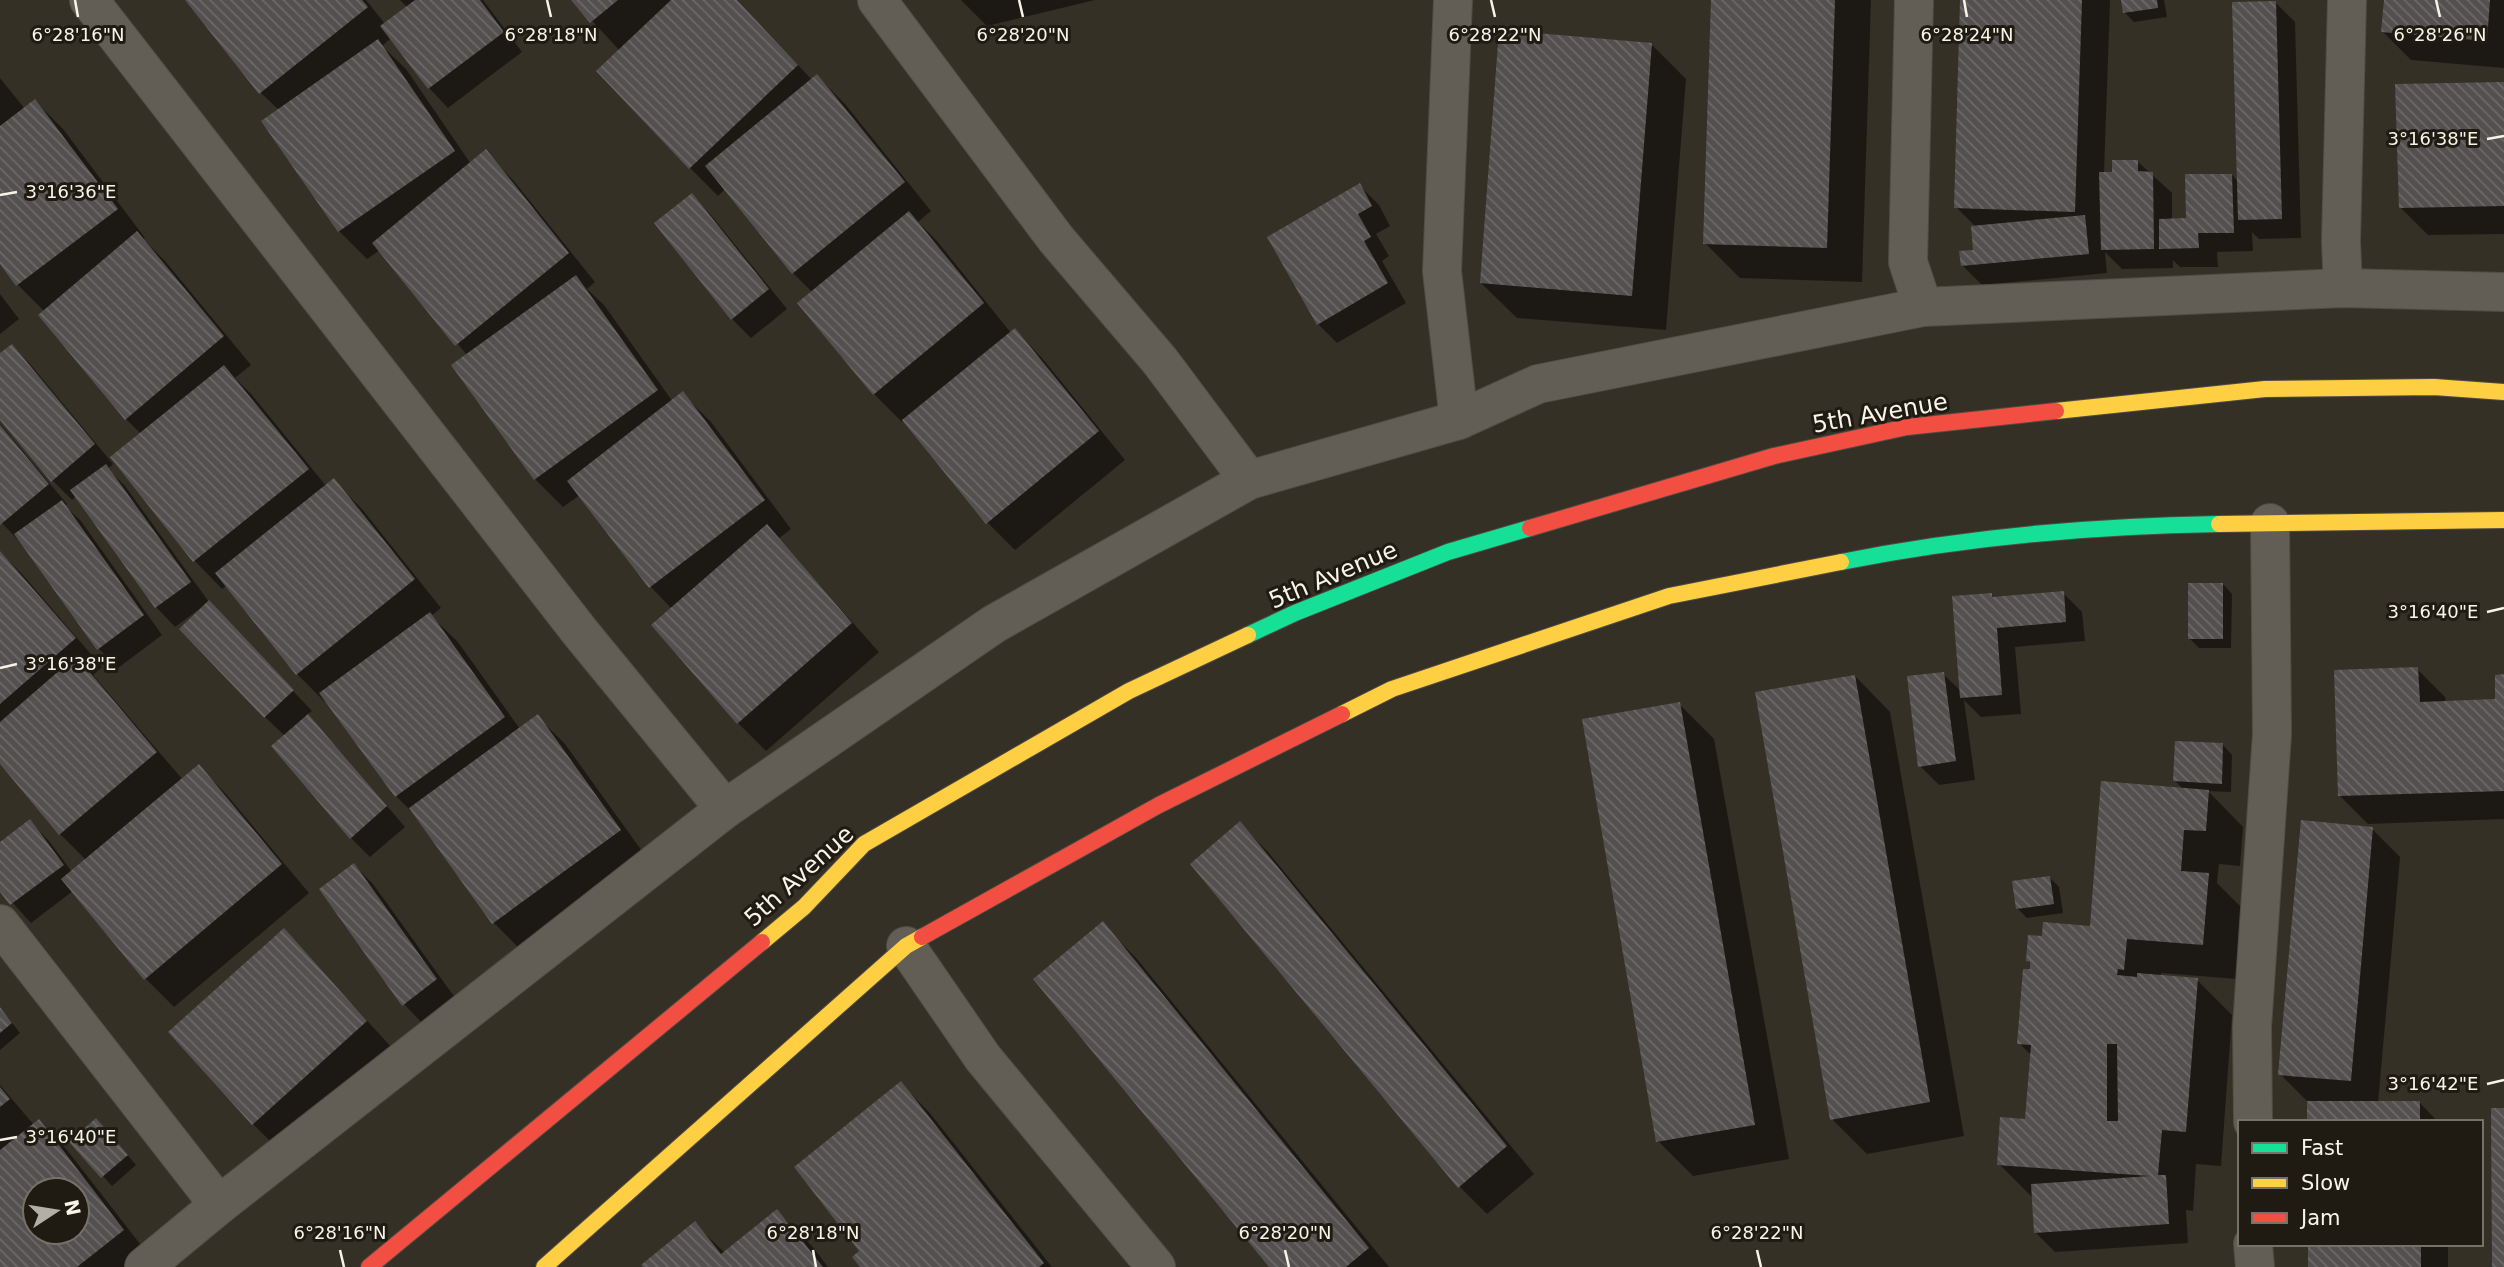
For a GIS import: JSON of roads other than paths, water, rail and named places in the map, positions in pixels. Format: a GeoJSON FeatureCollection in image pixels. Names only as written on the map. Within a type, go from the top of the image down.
{"type":"FeatureCollection","features":[{"type":"Feature","properties":{"kind":"street"},"geometry":{"type":"LineString","coordinates":[[89,0],[572,621],[725,808]]}},
{"type":"Feature","properties":{"kind":"street"},"geometry":{"type":"LineString","coordinates":[[877,0],[1056,239],[1160,361],[1249,480]]}},
{"type":"Feature","properties":{"kind":"street"},"geometry":{"type":"LineString","coordinates":[[1453,0],[1442,271],[1459,421]]}},
{"type":"Feature","properties":{"kind":"street"},"geometry":{"type":"LineString","coordinates":[[1914,0],[1908,262],[1923,307]]}},
{"type":"Feature","properties":{"kind":"street"},"geometry":{"type":"LineString","coordinates":[[2343,288],[2341,241],[2347,0]]}},
{"type":"Feature","properties":{"kind":"street"},"geometry":{"type":"LineString","coordinates":[[144,1267],[219,1205],[725,808],[993,624],[1249,480],[1459,421],[1538,384],[1923,307],[2343,288],[2504,292]]}},
{"type":"Feature","properties":{"kind":"street","name":"5th Avenue"},"geometry":{"type":"LineString","coordinates":[[369,1267],[804,907],[864,844],[1129,691],[1308,608],[1448,552],[1774,456],[1907,427],[2264,389],[2434,387],[2504,392]]}},
{"type":"Feature","properties":{"kind":"street"},"geometry":{"type":"LineString","coordinates":[[559,1262],[906,946],[1160,805],[1392,689],[1669,596],[1922,546],[2137,525],[2504,520]]}},
{"type":"Feature","properties":{"kind":"street"},"geometry":{"type":"LineString","coordinates":[[2253,1120],[2252,1027],[2272,734],[2270,523]]}},
{"type":"Feature","properties":{"kind":"street"},"geometry":{"type":"LineString","coordinates":[[0,924],[219,1205]]}},
{"type":"Feature","properties":{"kind":"street"},"geometry":{"type":"LineString","coordinates":[[906,946],[983,1058],[1156,1267]]}},
{"type":"Feature","properties":{"kind":"street"},"geometry":{"type":"LineString","coordinates":[[2253,1246],[2255,1267]]}}]}
